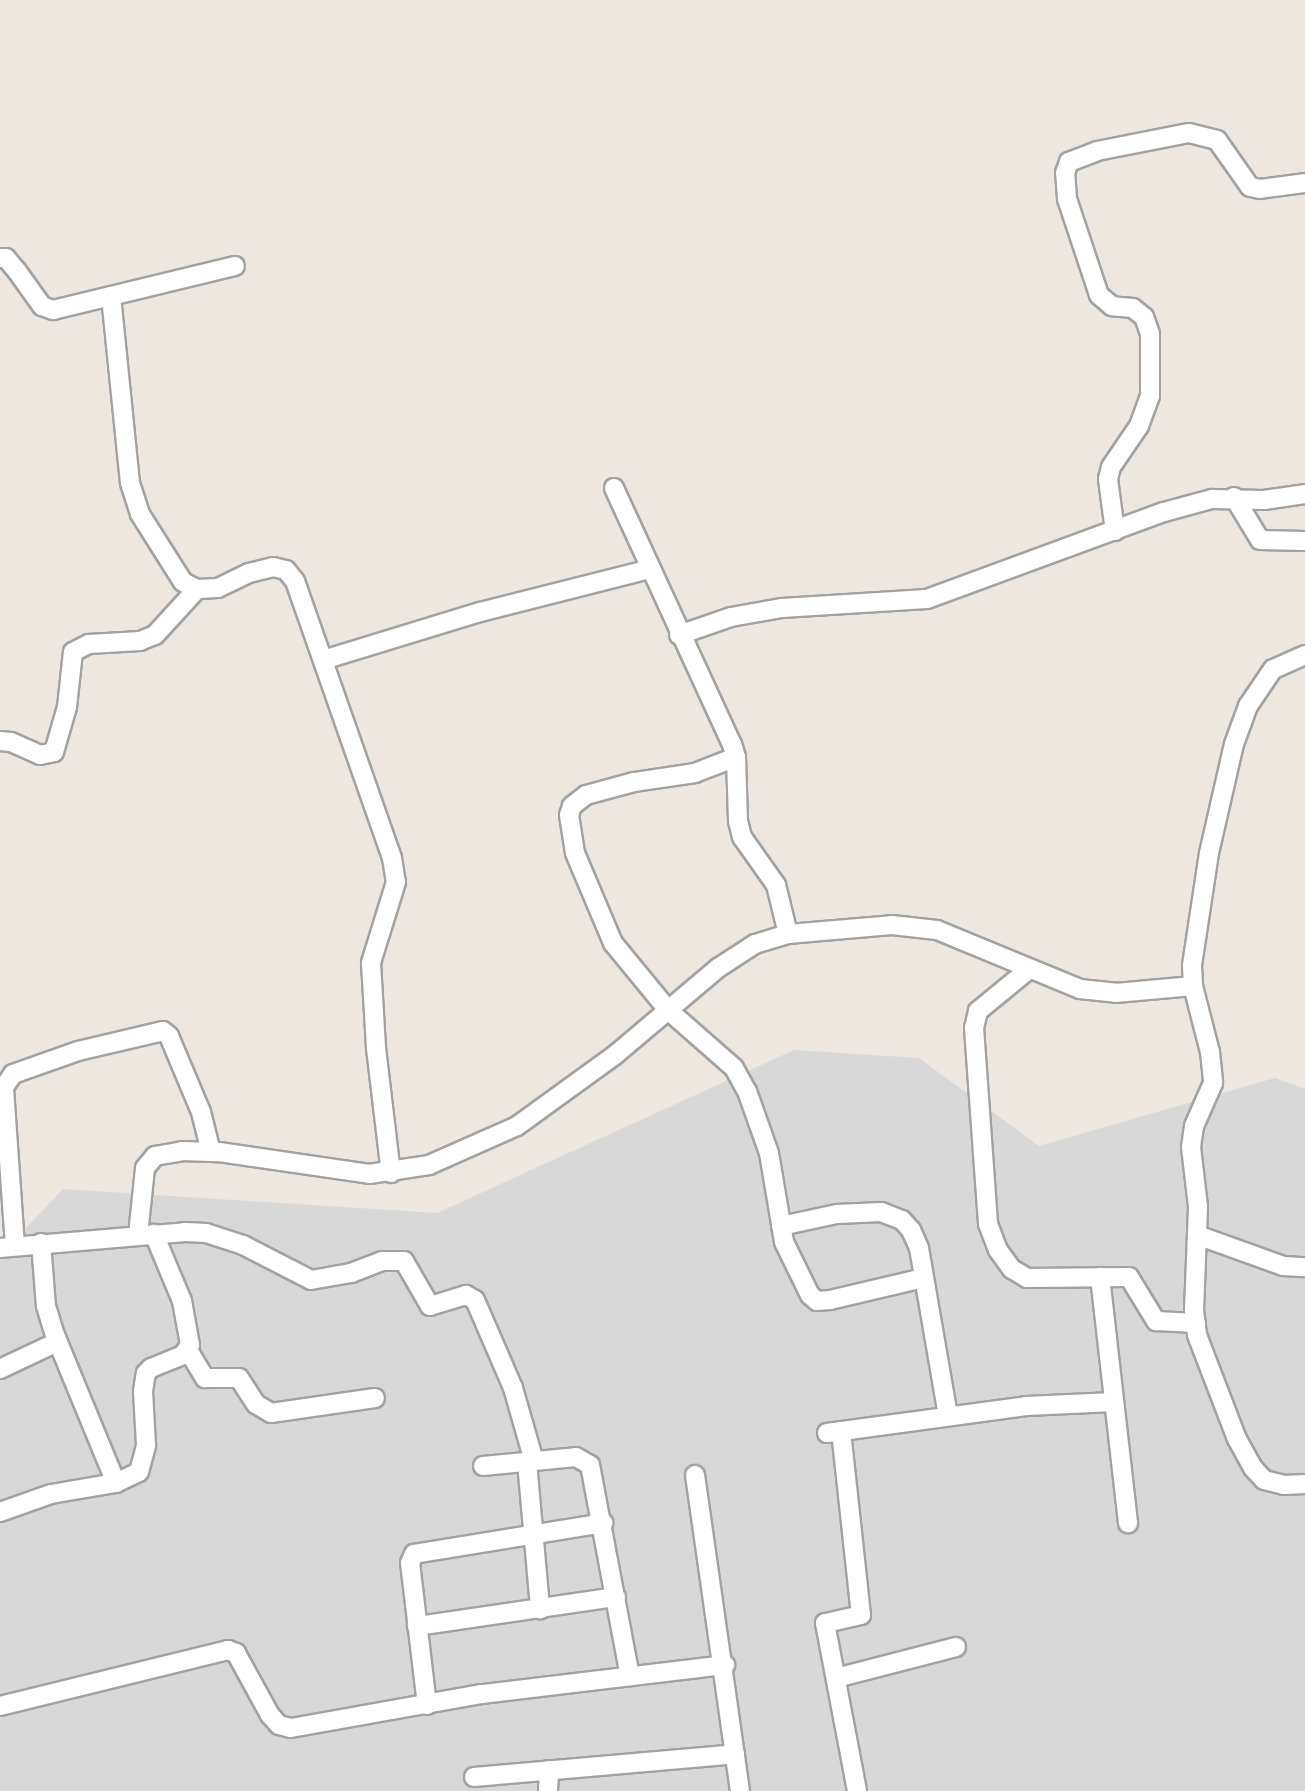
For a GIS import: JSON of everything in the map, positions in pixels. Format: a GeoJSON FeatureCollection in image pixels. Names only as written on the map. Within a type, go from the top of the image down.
{"type":"FeatureCollection","features":[{"type":"Feature","properties":{"kind":"street"},"geometry":{"type":"LineString","coordinates":[[1115,531],[1108,479],[1111,467],[1139,426],[1150,396],[1150,334],[1144,317],[1133,308],[1112,306],[1099,295],[1067,199],[1065,173],[1069,162],[1097,151],[1189,133],[1206,134],[1217,140],[1250,187],[1260,189],[1305,183]]}},
{"type":"Feature","properties":{"kind":"street"},"geometry":{"type":"LineString","coordinates":[[0,258],[11,265],[42,306],[53,310],[235,266]]}},
{"type":"Feature","properties":{"kind":"street"},"geometry":{"type":"LineString","coordinates":[[111,296],[130,483],[140,514],[183,582],[197,589],[218,588],[249,573],[273,567],[286,570],[295,581],[392,858],[396,882],[371,963],[376,1048],[391,1173]]}},
{"type":"Feature","properties":{"kind":"street"},"geometry":{"type":"LineString","coordinates":[[614,488],[736,757],[738,821],[742,837],[776,885],[788,934]]}},
{"type":"Feature","properties":{"kind":"street"},"geometry":{"type":"LineString","coordinates":[[679,635],[731,617],[782,608],[927,599],[1164,512],[1234,497],[1264,500],[1305,494]]}},
{"type":"Feature","properties":{"kind":"street"},"geometry":{"type":"LineString","coordinates":[[1234,497],[1260,540],[1305,541]]}},
{"type":"Feature","properties":{"kind":"street"},"geometry":{"type":"LineString","coordinates":[[323,660],[480,612],[650,569]]}},
{"type":"Feature","properties":{"kind":"street"},"geometry":{"type":"LineString","coordinates":[[0,741],[11,742],[40,755],[54,752],[67,707],[73,652],[89,644],[140,641],[155,635],[197,589]]}},
{"type":"Feature","properties":{"kind":"street"},"geometry":{"type":"LineString","coordinates":[[1305,655],[1273,669],[1241,722],[1209,853],[1195,937],[1193,986],[1210,1052],[1213,1083],[1194,1126],[1191,1147],[1198,1207],[1196,1323],[1237,1439],[1253,1468],[1264,1480],[1284,1485],[1305,1484]]}},
{"type":"Feature","properties":{"kind":"street"},"geometry":{"type":"LineString","coordinates":[[736,757],[695,773],[602,789],[577,802],[569,815],[575,853],[602,921],[619,951],[668,1010],[734,1068],[747,1091],[769,1153],[781,1226],[802,1285],[817,1301],[923,1278]]}},
{"type":"Feature","properties":{"kind":"street"},"geometry":{"type":"LineString","coordinates":[[0,1512],[51,1494],[131,1479],[143,1464],[146,1445],[143,1391],[146,1373],[188,1350],[190,1345],[182,1301],[146,1234],[142,1179],[148,1161],[167,1152],[211,1152],[332,1170],[391,1173],[462,1153],[517,1126],[572,1089],[718,968],[755,944],[788,934],[892,925],[937,930],[966,939],[1028,970],[1080,989],[1116,993],[1193,986]]}},
{"type":"Feature","properties":{"kind":"street"},"geometry":{"type":"LineString","coordinates":[[1028,970],[978,1011],[974,1028],[988,1224],[1005,1260],[1012,1269],[1027,1278],[1129,1277],[1156,1321],[1196,1323]]}},
{"type":"Feature","properties":{"kind":"street"},"geometry":{"type":"LineString","coordinates":[[211,1152],[201,1112],[169,1036],[163,1031],[114,1040],[13,1074],[4,1087],[8,1247],[185,1232],[227,1239],[311,1280],[334,1278],[396,1259],[407,1265],[430,1306],[471,1296],[480,1309],[513,1388],[531,1462],[540,1609]]}},
{"type":"Feature","properties":{"kind":"street"},"geometry":{"type":"LineString","coordinates":[[781,1226],[837,1214],[881,1212],[893,1216],[911,1230],[919,1248],[948,1416]]}},
{"type":"Feature","properties":{"kind":"street"},"geometry":{"type":"LineString","coordinates":[[1197,1235],[1250,1251],[1283,1266],[1305,1267]]}},
{"type":"Feature","properties":{"kind":"street"},"geometry":{"type":"LineString","coordinates":[[41,1243],[46,1306],[57,1342],[116,1483]]}},
{"type":"Feature","properties":{"kind":"street"},"geometry":{"type":"LineString","coordinates":[[1100,1277],[1128,1523]]}},
{"type":"Feature","properties":{"kind":"street"},"geometry":{"type":"LineString","coordinates":[[0,1369],[57,1342]]}},
{"type":"Feature","properties":{"kind":"street"},"geometry":{"type":"LineString","coordinates":[[188,1350],[205,1378],[239,1378],[256,1404],[271,1413],[375,1398]]}},
{"type":"Feature","properties":{"kind":"street"},"geometry":{"type":"LineString","coordinates":[[857,1791],[825,1623],[861,1615],[834,1432],[1026,1406],[1114,1402]]}},
{"type":"Feature","properties":{"kind":"street"},"geometry":{"type":"LineString","coordinates":[[483,1466],[576,1457],[585,1460],[594,1477],[630,1676]]}},
{"type":"Feature","properties":{"kind":"street"},"geometry":{"type":"LineString","coordinates":[[695,1475],[725,1665],[740,1791]]}},
{"type":"Feature","properties":{"kind":"street"},"geometry":{"type":"LineString","coordinates":[[427,1705],[410,1563],[414,1554],[603,1523]]}},
{"type":"Feature","properties":{"kind":"street"},"geometry":{"type":"LineString","coordinates":[[417,1626],[616,1597]]}},
{"type":"Feature","properties":{"kind":"street"},"geometry":{"type":"LineString","coordinates":[[836,1678],[956,1647]]}},
{"type":"Feature","properties":{"kind":"street"},"geometry":{"type":"LineString","coordinates":[[0,1706],[228,1650],[236,1653],[279,1725],[313,1727],[482,1694],[725,1665]]}},
{"type":"Feature","properties":{"kind":"street"},"geometry":{"type":"LineString","coordinates":[[474,1777],[735,1754]]}},
{"type":"Feature","properties":{"kind":"street"},"geometry":{"type":"LineString","coordinates":[[548,1791],[549,1770]]}},
{"type":"Feature","properties":{"kind":"shaded area"},"geometry":{"type":"Polygon","coordinates":[[[794,1050],[919,1058],[1039,1146],[1275,1078],[1305,1089],[1305,1791],[0,1791],[0,1255],[63,1189],[437,1213],[794,1050]]]}}]}
